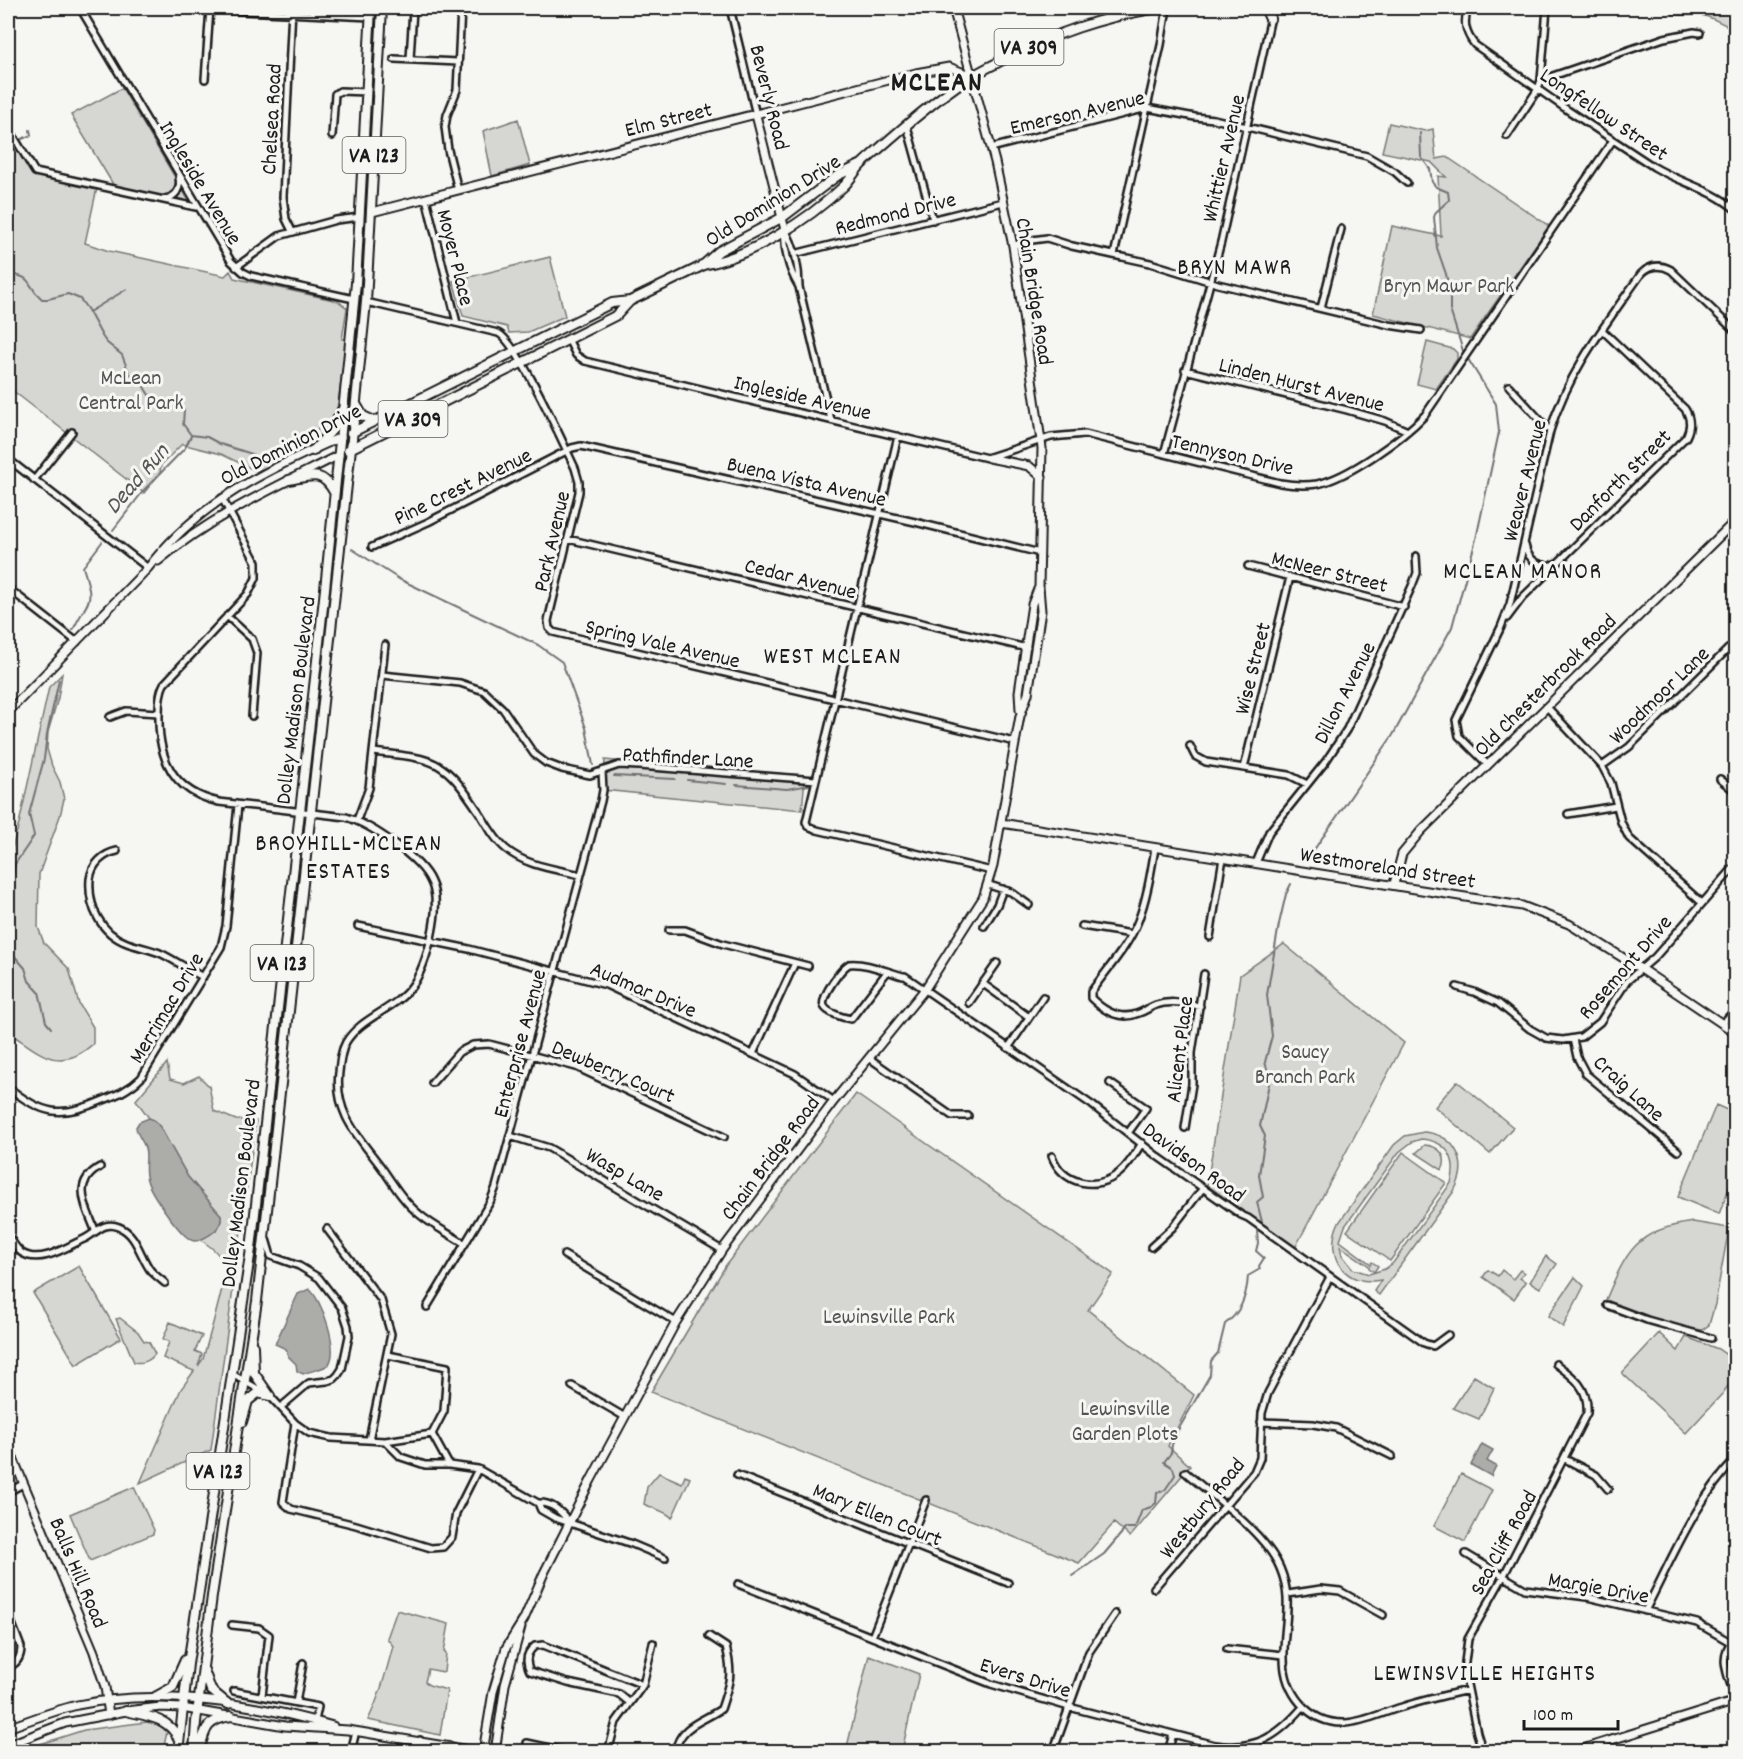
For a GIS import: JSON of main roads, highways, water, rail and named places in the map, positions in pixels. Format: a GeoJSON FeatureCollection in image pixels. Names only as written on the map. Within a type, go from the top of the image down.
{"type":"FeatureCollection","features":[{"type":"Feature","properties":{"kind":"main road","name":"Dolley Madison Boulevard"},"geometry":{"type":"LineString","coordinates":[[178,1752],[191,1645],[252,1237],[341,437],[356,283],[371,8]]}},
{"type":"Feature","properties":{"kind":"main road","name":"Dolley Madison Boulevard"},"geometry":{"type":"LineString","coordinates":[[194,1752],[203,1666],[255,1315],[312,813],[366,302],[382,8]]}},
{"type":"Feature","properties":{"kind":"main road","name":"Old Dominion Drive"},"geometry":{"type":"LineString","coordinates":[[702,266],[719,250],[783,217],[837,176],[861,164],[950,91],[972,76],[1064,31],[1115,11],[1157,8]]}},
{"type":"Feature","properties":{"kind":"main road"},"geometry":{"type":"LineString","coordinates":[[1264,8],[1270,19]]}},
{"type":"Feature","properties":{"kind":"main road","name":"Chain Bridge Road"},"geometry":{"type":"LineString","coordinates":[[482,1752],[489,1709],[501,1661],[524,1619],[569,1522],[676,1322],[722,1250],[834,1101],[925,989],[978,907],[989,885],[1020,716],[1028,694],[1041,611],[1039,586],[1041,440],[1013,246],[991,148],[953,9]]}},
{"type":"Feature","properties":{"kind":"main road","name":"Elm Street"},"geometry":{"type":"LineString","coordinates":[[372,212],[933,69],[949,67],[972,76]]}},
{"type":"Feature","properties":{"kind":"main road","name":"Beverly Road"},"geometry":{"type":"LineString","coordinates":[[756,115],[785,230]]}},
{"type":"Feature","properties":{"kind":"main road","name":"Old Dominion Drive"},"geometry":{"type":"LineString","coordinates":[[8,712],[148,568],[177,534],[222,498],[612,303],[630,301],[702,266],[724,261],[785,230],[845,185],[861,164]]}},
{"type":"Feature","properties":{"kind":"main road"},"geometry":{"type":"LineString","coordinates":[[356,283],[360,296],[366,302]]}},
{"type":"Feature","properties":{"kind":"main road"},"geometry":{"type":"LineString","coordinates":[[354,299],[359,306],[363,329]]}},
{"type":"Feature","properties":{"kind":"main road","name":"Old Dominion Drive"},"geometry":{"type":"LineString","coordinates":[[148,568],[185,539],[229,510],[617,315],[630,301]]}},
{"type":"Feature","properties":{"kind":"main road"},"geometry":{"type":"LineString","coordinates":[[356,403],[363,416],[374,421]]}},
{"type":"Feature","properties":{"kind":"main road"},"geometry":{"type":"LineString","coordinates":[[314,451],[332,430],[344,406]]}},
{"type":"Feature","properties":{"kind":"main road"},"geometry":{"type":"LineString","coordinates":[[989,458],[1029,466],[1042,477]]}},
{"type":"Feature","properties":{"kind":"main road"},"geometry":{"type":"LineString","coordinates":[[289,480],[310,476],[319,477],[327,481],[334,492]]}},
{"type":"Feature","properties":{"kind":"main road","name":"Old Chesterbrook Road"},"geometry":{"type":"LineString","coordinates":[[1394,884],[1398,866],[1407,847],[1736,520]]}},
{"type":"Feature","properties":{"kind":"main road","name":"Chain Bridge Road"},"geometry":{"type":"LineString","coordinates":[[1020,716],[1019,692],[1032,604],[1039,586]]}},
{"type":"Feature","properties":{"kind":"main road","name":"Westmoreland Street"},"geometry":{"type":"LineString","coordinates":[[1001,823],[1394,884],[1534,909],[1569,924],[1641,969],[1736,1034]]}},
{"type":"Feature","properties":{"kind":"main road"},"geometry":{"type":"LineString","coordinates":[[234,1449],[248,1401],[258,1393],[270,1396],[256,1378],[252,1368],[255,1315]]}},
{"type":"Feature","properties":{"kind":"main road","name":"Balls Hill Road"},"geometry":{"type":"LineString","coordinates":[[8,1446],[94,1652],[108,1701],[109,1715]]}},
{"type":"Feature","properties":{"kind":"main road","name":"Chain Bridge Road"},"geometry":{"type":"LineString","coordinates":[[495,1752],[506,1685],[524,1619]]}},
{"type":"Feature","properties":{"kind":"main road"},"geometry":{"type":"LineString","coordinates":[[154,1697],[169,1690],[176,1683],[191,1645]]}},
{"type":"Feature","properties":{"kind":"main road"},"geometry":{"type":"LineString","coordinates":[[203,1666],[207,1683],[228,1704]]}},
{"type":"Feature","properties":{"kind":"main road"},"geometry":{"type":"LineString","coordinates":[[8,1728],[62,1709],[108,1701],[184,1697],[315,1721],[348,1730]]}},
{"type":"Feature","properties":{"kind":"main road"},"geometry":{"type":"LineString","coordinates":[[1573,1752],[1736,1700]]}},
{"type":"Feature","properties":{"kind":"main road"},"geometry":{"type":"LineString","coordinates":[[8,1745],[65,1723],[160,1707],[182,1708],[285,1726],[356,1731],[482,1752]]}},
{"type":"Feature","properties":{"kind":"main road"},"geometry":{"type":"LineString","coordinates":[[126,1712],[153,1717],[165,1722],[174,1730],[178,1739]]}},
{"type":"Feature","properties":{"kind":"main road"},"geometry":{"type":"LineString","coordinates":[[199,1752],[204,1733],[210,1723],[231,1716]]}},
{"type":"Feature","properties":{"kind":"waterway"},"geometry":{"type":"LineString","coordinates":[[22,139],[31,135],[30,130]]}},
{"type":"Feature","properties":{"kind":"waterway"},"geometry":{"type":"LineString","coordinates":[[1309,857],[1393,735],[1452,627],[1476,539],[1499,432],[1496,404],[1463,351],[1450,310],[1450,294],[1437,248],[1434,217],[1436,212],[1449,200],[1448,192],[1436,187],[1432,182],[1430,169],[1421,157],[1420,133]]}},
{"type":"Feature","properties":{"kind":"waterway","name":"Dead Run"},"geometry":{"type":"LineString","coordinates":[[8,274],[26,279],[42,299],[68,294],[80,299],[106,342],[122,355],[129,373],[141,382],[149,395],[175,401],[184,409],[183,424],[191,435]]}},
{"type":"Feature","properties":{"kind":"waterway"},"geometry":{"type":"LineString","coordinates":[[89,312],[127,289]]}},
{"type":"Feature","properties":{"kind":"waterway"},"geometry":{"type":"LineString","coordinates":[[191,435],[207,437],[220,444],[252,454],[263,461],[324,426]]}},
{"type":"Feature","properties":{"kind":"waterway","name":"Dead Run"},"geometry":{"type":"LineString","coordinates":[[113,530],[144,490],[185,448],[191,436]]}},
{"type":"Feature","properties":{"kind":"waterway","name":"Dead Run"},"geometry":{"type":"LineString","coordinates":[[73,630],[90,596],[83,567],[102,542]]}},
{"type":"Feature","properties":{"kind":"waterway"},"geometry":{"type":"LineString","coordinates":[[352,549],[399,579],[538,645],[562,662],[586,728],[593,765]]}},
{"type":"Feature","properties":{"kind":"waterway","name":"Dead Run"},"geometry":{"type":"LineString","coordinates":[[51,1028],[46,1022],[39,992],[29,981],[25,968],[11,952],[8,938],[15,864],[34,836],[29,814],[44,759],[59,680]]}},
{"type":"Feature","properties":{"kind":"waterway"},"geometry":{"type":"LineString","coordinates":[[614,776],[675,779]]}},
{"type":"Feature","properties":{"kind":"waterway"},"geometry":{"type":"LineString","coordinates":[[687,780],[726,784]]}},
{"type":"Feature","properties":{"kind":"waterway"},"geometry":{"type":"LineString","coordinates":[[736,785],[787,789],[809,785]]}},
{"type":"Feature","properties":{"kind":"waterway"},"geometry":{"type":"LineString","coordinates":[[1262,1222],[1257,1202],[1263,1197],[1259,1175],[1265,1136],[1260,1126],[1270,1079],[1265,1062],[1272,1036],[1267,995],[1279,924],[1286,894],[1291,884]]}},
{"type":"Feature","properties":{"kind":"waterway"},"geometry":{"type":"LineString","coordinates":[[1072,1576],[1104,1554],[1126,1528],[1135,1528],[1142,1510],[1156,1503],[1157,1493],[1165,1490],[1175,1475],[1173,1468],[1164,1462],[1171,1453],[1178,1430],[1210,1375],[1211,1361],[1218,1353],[1225,1324],[1231,1320],[1242,1303],[1248,1276],[1260,1269],[1259,1266],[1264,1258],[1256,1251],[1257,1231]]}},
{"type":"Feature","properties":{"kind":"district","name":"MCLEAN"},"geometry":{"type":"Point","coordinates":[937,80]}},
{"type":"Feature","properties":{"kind":"district","name":"BRYN MAWR"},"geometry":{"type":"Point","coordinates":[1235,266]}},
{"type":"Feature","properties":{"kind":"district","name":"MCLEAN MANOR"},"geometry":{"type":"Point","coordinates":[1523,570]}},
{"type":"Feature","properties":{"kind":"district","name":"WEST MCLEAN"},"geometry":{"type":"Point","coordinates":[833,655]}},
{"type":"Feature","properties":{"kind":"district","name":"BROYHILL-MCLEAN ESTATES"},"geometry":{"type":"Point","coordinates":[349,856]}},
{"type":"Feature","properties":{"kind":"district","name":"LEWINSVILLE HEIGHTS"},"geometry":{"type":"Point","coordinates":[1485,1672]}},
{"type":"Feature","properties":{"kind":"park label","name":"Bryn Mawr Park"},"geometry":{"type":"Point","coordinates":[1449,284]}},
{"type":"Feature","properties":{"kind":"park label","name":"McLean Central Park"},"geometry":{"type":"Point","coordinates":[131,388]}},
{"type":"Feature","properties":{"kind":"park label","name":"Saucy Branch Park"},"geometry":{"type":"Point","coordinates":[1305,1062]}},
{"type":"Feature","properties":{"kind":"park label","name":"Lewinsville Park"},"geometry":{"type":"Point","coordinates":[889,1315]}},
{"type":"Feature","properties":{"kind":"park label","name":"Lewinsville Garden Plots"},"geometry":{"type":"Point","coordinates":[1125,1420]}}]}
